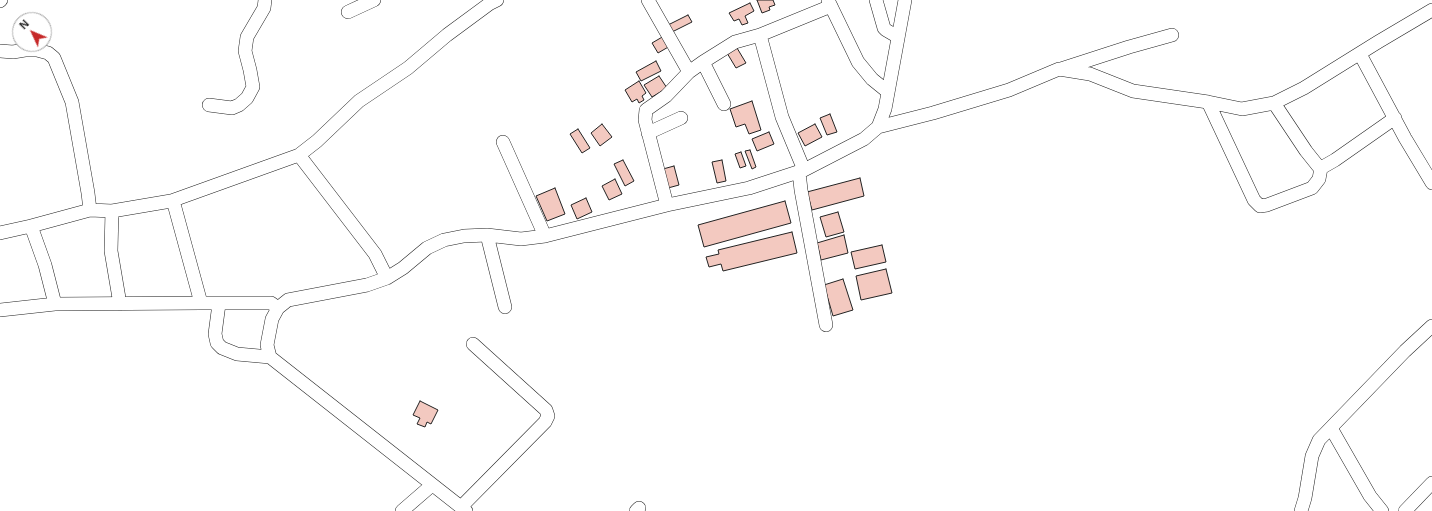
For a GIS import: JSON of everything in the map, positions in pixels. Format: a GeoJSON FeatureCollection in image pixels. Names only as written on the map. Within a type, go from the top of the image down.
{"type":"FeatureCollection","features":[{"type":"Feature","properties":{"kind":"street"},"geometry":{"type":"LineString","coordinates":[[209,105],[232,108],[239,105],[247,98],[252,87],[250,70],[245,51],[246,37],[264,8],[265,0]]}},
{"type":"Feature","properties":{"kind":"street"},"geometry":{"type":"LineString","coordinates":[[348,12],[374,0]]}},
{"type":"Feature","properties":{"kind":"street"},"geometry":{"type":"LineString","coordinates":[[0,233],[90,210],[112,211],[171,201],[299,155],[317,141],[360,101],[408,68],[447,35],[489,4],[497,0]]}},
{"type":"Feature","properties":{"kind":"street"},"geometry":{"type":"LineString","coordinates":[[648,0],[690,72]]}},
{"type":"Feature","properties":{"kind":"street"},"geometry":{"type":"LineString","coordinates":[[876,0],[884,28],[898,37]]}},
{"type":"Feature","properties":{"kind":"street"},"geometry":{"type":"LineString","coordinates":[[878,127],[885,110],[905,0]]}},
{"type":"Feature","properties":{"kind":"street"},"geometry":{"type":"LineString","coordinates":[[667,205],[644,116],[646,110],[666,96],[690,72],[703,62],[735,42],[760,35],[829,3],[858,62],[872,79],[888,92]]}},
{"type":"Feature","properties":{"kind":"street"},"geometry":{"type":"LineString","coordinates":[[1059,69],[1090,74],[1133,91],[1208,102],[1242,109],[1274,102],[1304,88],[1432,10]]}},
{"type":"Feature","properties":{"kind":"street"},"geometry":{"type":"LineString","coordinates":[[760,35],[782,118],[801,171],[801,190],[826,325]]}},
{"type":"Feature","properties":{"kind":"street"},"geometry":{"type":"LineString","coordinates":[[270,357],[267,345],[272,319],[278,308],[288,300],[367,285],[387,278],[427,248],[444,240],[464,236],[487,235],[521,238],[546,236],[667,205],[749,188],[801,171],[864,139],[878,127],[933,113],[1009,90],[1059,69],[1172,35]]}},
{"type":"Feature","properties":{"kind":"street"},"geometry":{"type":"LineString","coordinates":[[0,51],[13,52],[37,50],[48,53],[54,58],[72,102],[90,210]]}},
{"type":"Feature","properties":{"kind":"street"},"geometry":{"type":"LineString","coordinates":[[1360,54],[1405,138],[1432,183]]}},
{"type":"Feature","properties":{"kind":"street"},"geometry":{"type":"LineString","coordinates":[[703,62],[724,104]]}},
{"type":"Feature","properties":{"kind":"street"},"geometry":{"type":"LineString","coordinates":[[1208,102],[1254,200],[1260,206],[1267,206],[1312,188],[1318,179],[1321,168],[1335,160],[1395,118]]}},
{"type":"Feature","properties":{"kind":"street"},"geometry":{"type":"LineString","coordinates":[[1274,102],[1306,151],[1321,168]]}},
{"type":"Feature","properties":{"kind":"street"},"geometry":{"type":"LineString","coordinates":[[648,133],[681,118]]}},
{"type":"Feature","properties":{"kind":"street"},"geometry":{"type":"LineString","coordinates":[[504,142],[546,236]]}},
{"type":"Feature","properties":{"kind":"street"},"geometry":{"type":"LineString","coordinates":[[299,155],[376,254],[387,278]]}},
{"type":"Feature","properties":{"kind":"street"},"geometry":{"type":"LineString","coordinates":[[171,201],[174,204],[201,303]]}},
{"type":"Feature","properties":{"kind":"street"},"geometry":{"type":"LineString","coordinates":[[112,211],[111,251],[120,304]]}},
{"type":"Feature","properties":{"kind":"street"},"geometry":{"type":"LineString","coordinates":[[31,226],[45,265],[55,304]]}},
{"type":"Feature","properties":{"kind":"street"},"geometry":{"type":"LineString","coordinates":[[487,235],[505,307]]}},
{"type":"Feature","properties":{"kind":"street"},"geometry":{"type":"LineString","coordinates":[[0,310],[55,304],[271,303],[278,308]]}},
{"type":"Feature","properties":{"kind":"street"},"geometry":{"type":"LineString","coordinates":[[219,304],[215,334],[217,343],[222,348],[237,354],[270,357],[464,509],[545,422],[548,416],[546,410],[473,344]]}},
{"type":"Feature","properties":{"kind":"street"},"geometry":{"type":"LineString","coordinates":[[1301,511],[1305,498],[1312,456],[1319,440],[1405,351],[1432,326]]}},
{"type":"Feature","properties":{"kind":"street"},"geometry":{"type":"LineString","coordinates":[[1330,428],[1370,496],[1382,511]]}},
{"type":"Feature","properties":{"kind":"street"},"geometry":{"type":"LineString","coordinates":[[1405,511],[1432,483]]}},
{"type":"Feature","properties":{"kind":"street"},"geometry":{"type":"LineString","coordinates":[[402,511],[432,485]]}},
{"type":"Feature","properties":{"kind":"building"},"geometry":{"type":"Polygon","coordinates":[[[757,0],[773,0],[775,5],[769,7],[770,10],[762,13],[757,0]]]}},
{"type":"Feature","properties":{"kind":"building"},"geometry":{"type":"Polygon","coordinates":[[[750,3],[754,11],[745,16],[748,23],[742,25],[739,19],[734,21],[729,13],[750,3]]]}},
{"type":"Feature","properties":{"kind":"building"},"geometry":{"type":"Polygon","coordinates":[[[688,15],[692,22],[672,32],[668,25],[688,15]]]}},
{"type":"Feature","properties":{"kind":"building"},"geometry":{"type":"Polygon","coordinates":[[[664,36],[670,46],[658,53],[652,43],[664,36]]]}},
{"type":"Feature","properties":{"kind":"building"},"geometry":{"type":"Polygon","coordinates":[[[737,48],[746,63],[736,68],[727,53],[737,48]]]}},
{"type":"Feature","properties":{"kind":"building"},"geometry":{"type":"Polygon","coordinates":[[[656,61],[661,71],[641,81],[636,72],[656,61]]]}},
{"type":"Feature","properties":{"kind":"building"},"geometry":{"type":"Polygon","coordinates":[[[659,76],[667,88],[652,97],[644,85],[659,76]]]}},
{"type":"Feature","properties":{"kind":"building"},"geometry":{"type":"Polygon","coordinates":[[[639,81],[646,93],[642,96],[644,100],[639,103],[637,99],[632,102],[625,90],[639,81]]]}},
{"type":"Feature","properties":{"kind":"building"},"geometry":{"type":"Polygon","coordinates":[[[752,101],[761,130],[749,134],[745,124],[736,127],[730,109],[752,101]]]}},
{"type":"Feature","properties":{"kind":"building"},"geometry":{"type":"Polygon","coordinates":[[[830,114],[837,132],[827,135],[820,118],[830,114]]]}},
{"type":"Feature","properties":{"kind":"building"},"geometry":{"type":"Polygon","coordinates":[[[602,124],[612,137],[600,146],[591,133],[602,124]]]}},
{"type":"Feature","properties":{"kind":"building"},"geometry":{"type":"Polygon","coordinates":[[[815,124],[822,137],[805,146],[798,133],[815,124]]]}},
{"type":"Feature","properties":{"kind":"building"},"geometry":{"type":"Polygon","coordinates":[[[578,129],[590,148],[582,153],[570,134],[578,129]]]}},
{"type":"Feature","properties":{"kind":"building"},"geometry":{"type":"Polygon","coordinates":[[[769,132],[774,144],[757,151],[752,139],[769,132]]]}},
{"type":"Feature","properties":{"kind":"building"},"geometry":{"type":"Polygon","coordinates":[[[750,150],[756,167],[752,169],[745,151],[750,150]]]}},
{"type":"Feature","properties":{"kind":"building"},"geometry":{"type":"Polygon","coordinates":[[[741,152],[746,166],[740,168],[735,154],[741,152]]]}},
{"type":"Feature","properties":{"kind":"building"},"geometry":{"type":"Polygon","coordinates":[[[623,160],[634,181],[625,186],[614,164],[623,160]]]}},
{"type":"Feature","properties":{"kind":"building"},"geometry":{"type":"Polygon","coordinates":[[[722,160],[726,181],[717,183],[712,162],[722,160]]]}},
{"type":"Feature","properties":{"kind":"building"},"geometry":{"type":"Polygon","coordinates":[[[674,166],[679,185],[668,188],[663,169],[674,166]]]}},
{"type":"Feature","properties":{"kind":"building"},"geometry":{"type":"Polygon","coordinates":[[[860,178],[864,196],[812,210],[807,192],[860,178]]]}},
{"type":"Feature","properties":{"kind":"building"},"geometry":{"type":"Polygon","coordinates":[[[615,179],[622,194],[609,200],[602,186],[615,179]]]}},
{"type":"Feature","properties":{"kind":"building"},"geometry":{"type":"Polygon","coordinates":[[[555,188],[565,214],[547,221],[536,196],[555,188]]]}},
{"type":"Feature","properties":{"kind":"building"},"geometry":{"type":"Polygon","coordinates":[[[586,198],[592,212],[577,219],[571,205],[586,198]]]}},
{"type":"Feature","properties":{"kind":"building"},"geometry":{"type":"Polygon","coordinates":[[[785,201],[791,223],[704,247],[698,225],[785,201]]]}},
{"type":"Feature","properties":{"kind":"building"},"geometry":{"type":"Polygon","coordinates":[[[838,212],[844,232],[826,237],[820,217],[838,212]]]}},
{"type":"Feature","properties":{"kind":"building"},"geometry":{"type":"Polygon","coordinates":[[[792,232],[797,253],[723,271],[721,264],[709,267],[706,257],[719,254],[718,250],[792,232]]]}},
{"type":"Feature","properties":{"kind":"building"},"geometry":{"type":"Polygon","coordinates":[[[844,235],[848,253],[821,260],[817,243],[844,235]]]}},
{"type":"Feature","properties":{"kind":"building"},"geometry":{"type":"Polygon","coordinates":[[[882,245],[886,262],[855,269],[851,252],[882,245]]]}},
{"type":"Feature","properties":{"kind":"building"},"geometry":{"type":"Polygon","coordinates":[[[886,269],[892,293],[861,300],[856,276],[886,269]]]}},
{"type":"Feature","properties":{"kind":"building"},"geometry":{"type":"Polygon","coordinates":[[[843,279],[853,310],[833,316],[824,285],[843,279]]]}},
{"type":"Feature","properties":{"kind":"building"},"geometry":{"type":"Polygon","coordinates":[[[420,401],[438,410],[431,424],[427,422],[425,427],[417,424],[420,418],[413,415],[420,401]]]}}]}
